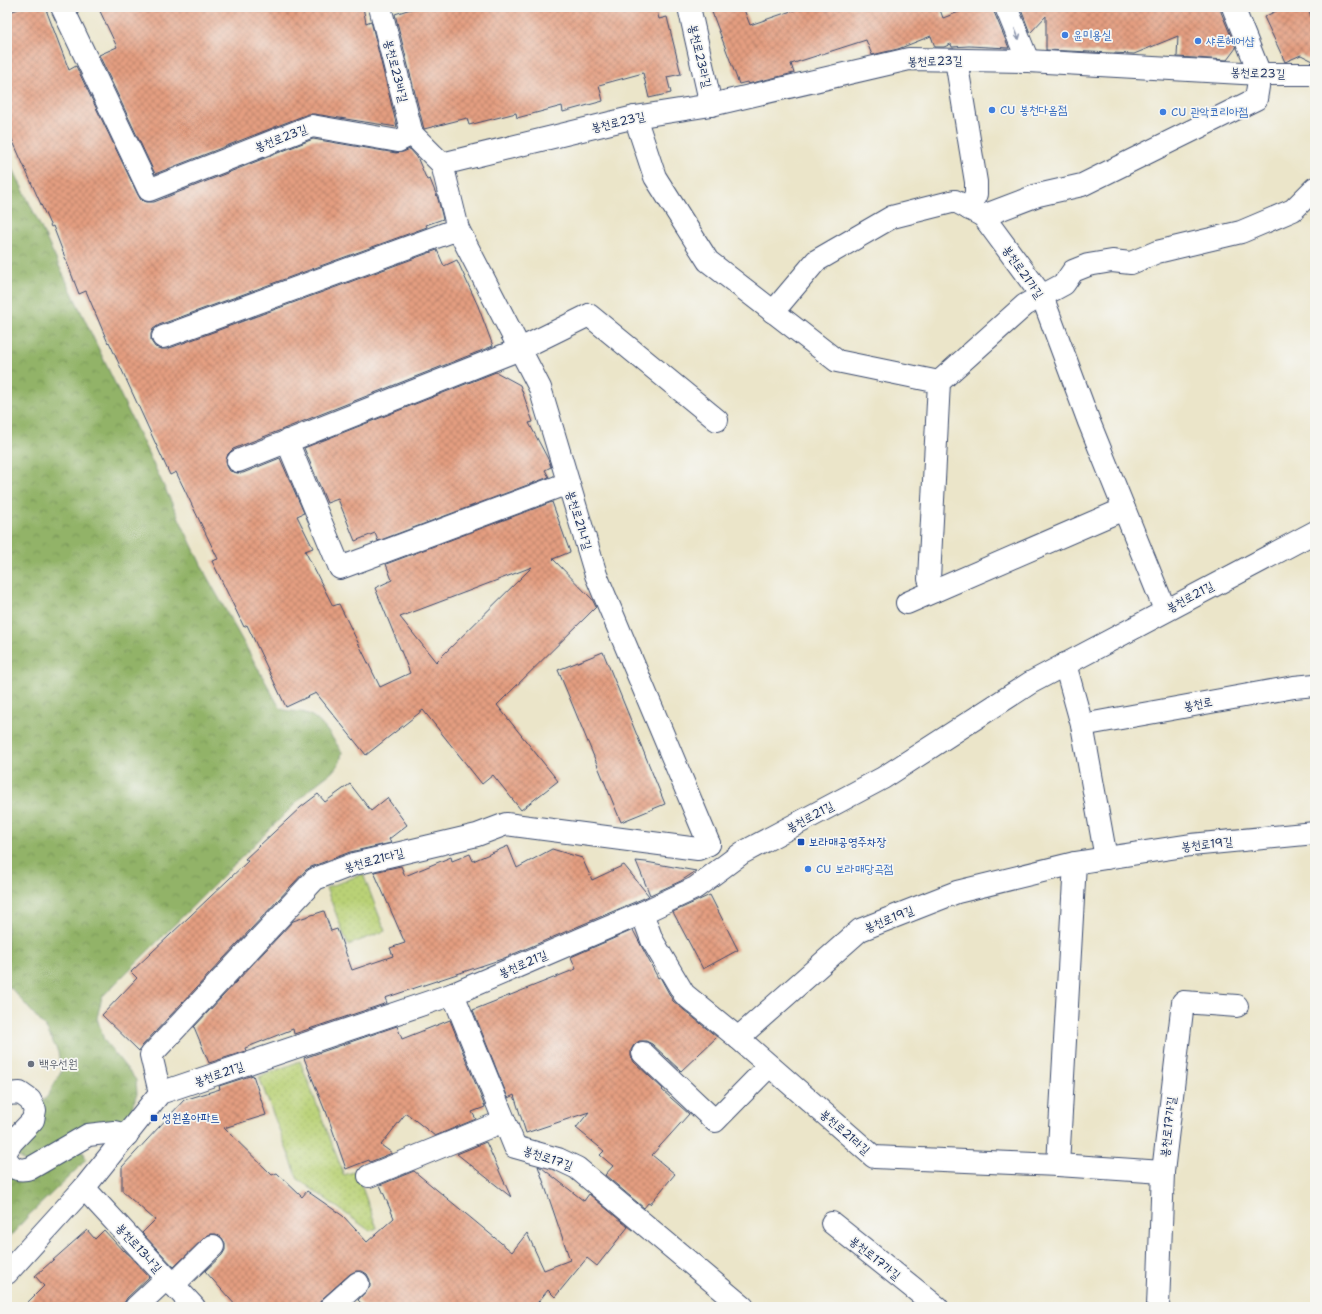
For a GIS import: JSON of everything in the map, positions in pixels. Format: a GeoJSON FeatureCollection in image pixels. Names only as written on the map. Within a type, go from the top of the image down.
{"type":"FeatureCollection","features":[{"type":"Feature","properties":{"kind":"street","name":"봉천로23길"},"geometry":{"type":"LineString","coordinates":[[62,7],[149,190],[312,126],[398,141],[412,134]]}},
{"type":"Feature","properties":{"kind":"street","name":"봉천로23바길"},"geometry":{"type":"LineString","coordinates":[[380,7],[412,134]]}},
{"type":"Feature","properties":{"kind":"street","name":"봉천로23라길"},"geometry":{"type":"LineString","coordinates":[[689,7],[711,105]]}},
{"type":"Feature","properties":{"kind":"street"},"geometry":{"type":"LineString","coordinates":[[1006,7],[1028,61]]}},
{"type":"Feature","properties":{"kind":"street"},"geometry":{"type":"LineString","coordinates":[[773,312],[816,261],[892,217],[955,201],[976,212],[1082,185],[1256,99],[1260,74],[1233,7]]}},
{"type":"Feature","properties":{"kind":"street","name":"봉천로23길"},"geometry":{"type":"LineString","coordinates":[[442,164],[635,117],[711,105],[909,59],[1028,61],[1260,74],[1315,74]]}},
{"type":"Feature","properties":{"kind":"street"},"geometry":{"type":"LineString","coordinates":[[956,60],[976,182],[976,212]]}},
{"type":"Feature","properties":{"kind":"street"},"geometry":{"type":"LineString","coordinates":[[635,117],[655,177],[708,262],[837,361],[939,382]]}},
{"type":"Feature","properties":{"kind":"street"},"geometry":{"type":"LineString","coordinates":[[412,134],[442,164]]}},
{"type":"Feature","properties":{"kind":"street","name":"봉천로21나길"},"geometry":{"type":"LineString","coordinates":[[442,164],[458,229],[540,388],[596,575],[708,844]]}},
{"type":"Feature","properties":{"kind":"street"},"geometry":{"type":"LineString","coordinates":[[934,591],[929,579],[939,382],[1025,305],[1064,284],[1073,271],[1088,265],[1112,261],[1131,263],[1157,252],[1241,232],[1293,210],[1315,188]]}},
{"type":"Feature","properties":{"kind":"street","name":"봉천로21가길"},"geometry":{"type":"LineString","coordinates":[[976,212],[1042,296],[1089,422],[1165,610]]}},
{"type":"Feature","properties":{"kind":"street"},"geometry":{"type":"LineString","coordinates":[[163,337],[458,229]]}},
{"type":"Feature","properties":{"kind":"street"},"geometry":{"type":"LineString","coordinates":[[238,461],[520,349],[589,315],[717,420]]}},
{"type":"Feature","properties":{"kind":"street"},"geometry":{"type":"LineString","coordinates":[[287,441],[340,568],[568,483]]}},
{"type":"Feature","properties":{"kind":"street"},"geometry":{"type":"LineString","coordinates":[[907,602],[1124,508]]}},
{"type":"Feature","properties":{"kind":"street","name":"봉천로21길"},"geometry":{"type":"LineString","coordinates":[[160,1093],[453,994],[642,913],[695,888],[742,853],[883,778],[1030,683],[1165,610],[1315,532]]}},
{"type":"Feature","properties":{"kind":"street"},"geometry":{"type":"LineString","coordinates":[[1065,664],[1082,725],[1106,858]]}},
{"type":"Feature","properties":{"kind":"street","name":"봉천로"},"geometry":{"type":"LineString","coordinates":[[1082,725],[1294,687],[1315,685]]}},
{"type":"Feature","properties":{"kind":"street","name":"봉천로21다길"},"geometry":{"type":"LineString","coordinates":[[160,1093],[151,1055],[315,879],[354,864],[477,835],[506,824],[698,849],[708,844]]}},
{"type":"Feature","properties":{"kind":"street","name":"봉천로19길"},"geometry":{"type":"LineString","coordinates":[[738,1038],[860,930],[957,892],[1075,863],[1191,845],[1315,832]]}},
{"type":"Feature","properties":{"kind":"street"},"geometry":{"type":"LineString","coordinates":[[708,844],[742,853]]}},
{"type":"Feature","properties":{"kind":"street"},"geometry":{"type":"LineString","coordinates":[[1058,1164],[1075,863]]}},
{"type":"Feature","properties":{"kind":"street","name":"봉천로21라길"},"geometry":{"type":"LineString","coordinates":[[642,913],[652,940],[684,994],[738,1038],[874,1157],[1058,1164],[1163,1172]]}},
{"type":"Feature","properties":{"kind":"street","name":"봉천로17길"},"geometry":{"type":"LineString","coordinates":[[453,994],[515,1147],[558,1159],[577,1168],[743,1307]]}},
{"type":"Feature","properties":{"kind":"street","name":"봉천로17가길"},"geometry":{"type":"LineString","coordinates":[[1158,1307],[1163,1172],[1183,1002],[1237,1006]]}},
{"type":"Feature","properties":{"kind":"street"},"geometry":{"type":"LineString","coordinates":[[643,1053],[715,1121],[769,1066]]}},
{"type":"Feature","properties":{"kind":"street"},"geometry":{"type":"LineString","coordinates":[[7,1094],[20,1093],[30,1100],[35,1110],[34,1120],[12,1142],[7,1150]]}},
{"type":"Feature","properties":{"kind":"street"},"geometry":{"type":"LineString","coordinates":[[7,1273],[84,1188],[160,1093]]}},
{"type":"Feature","properties":{"kind":"street"},"geometry":{"type":"LineString","coordinates":[[369,1176],[504,1121]]}},
{"type":"Feature","properties":{"kind":"street"},"geometry":{"type":"LineString","coordinates":[[7,1160],[14,1168],[24,1170],[32,1168],[88,1135],[114,1132],[127,1136]]}},
{"type":"Feature","properties":{"kind":"street","name":"봉천로13나길"},"geometry":{"type":"LineString","coordinates":[[84,1188],[194,1307]]}},
{"type":"Feature","properties":{"kind":"street","name":"봉천로17가길"},"geometry":{"type":"LineString","coordinates":[[832,1223],[937,1307]]}},
{"type":"Feature","properties":{"kind":"street"},"geometry":{"type":"LineString","coordinates":[[136,1307],[170,1282],[214,1246]]}},
{"type":"Feature","properties":{"kind":"street"},"geometry":{"type":"LineString","coordinates":[[331,1307],[358,1283]]}},
{"type":"Feature","properties":{"kind":"green space"},"geometry":{"type":"Polygon","coordinates":[[[7,156],[206,575],[280,708],[311,715],[326,729],[342,752],[340,762],[332,772],[310,789],[102,997],[97,1018],[104,1040],[136,1080],[137,1094],[128,1118],[113,1127],[27,1164],[15,1154],[40,1103],[47,1097],[61,1072],[58,1052],[46,1028],[11,988],[7,987],[7,156]]]}},
{"type":"Feature","properties":{"kind":"green space"},"geometry":{"type":"Polygon","coordinates":[[[363,874],[385,931],[348,945],[326,888],[363,874]]]}},
{"type":"Feature","properties":{"kind":"green space"},"geometry":{"type":"Polygon","coordinates":[[[300,1061],[344,1175],[356,1171],[377,1228],[370,1231],[298,1179],[259,1077],[300,1061]]]}},
{"type":"Feature","properties":{"kind":"green space"},"geometry":{"type":"Polygon","coordinates":[[[77,1150],[84,1153],[86,1159],[29,1215],[7,1240],[7,1169],[77,1150]]]}},
{"type":"Feature","properties":{"kind":"building"},"geometry":{"type":"Polygon","coordinates":[[[24,7],[45,7],[69,70],[76,66],[141,200],[154,202],[313,139],[396,153],[410,149],[417,157],[427,180],[430,179],[438,199],[443,219],[426,225],[427,227],[159,325],[153,329],[151,341],[155,347],[167,349],[437,250],[444,266],[457,260],[478,306],[493,346],[233,449],[228,454],[226,460],[230,471],[243,473],[280,458],[304,513],[297,516],[313,548],[305,551],[333,606],[339,604],[380,687],[410,673],[375,588],[392,580],[386,564],[552,502],[570,552],[553,559],[592,599],[596,607],[497,705],[558,781],[521,810],[493,775],[482,784],[423,710],[366,755],[316,693],[286,707],[247,625],[244,627],[212,561],[218,559],[176,472],[170,475],[109,342],[108,343],[86,291],[79,294],[53,226],[51,227],[7,128],[7,13],[24,7]],[[532,567],[400,617],[436,662],[532,567]]]}},
{"type":"Feature","properties":{"kind":"building"},"geometry":{"type":"Polygon","coordinates":[[[98,7],[363,7],[366,23],[371,21],[397,127],[308,114],[155,174],[99,55],[117,47],[98,7]]]}},
{"type":"Feature","properties":{"kind":"building"},"geometry":{"type":"Polygon","coordinates":[[[417,7],[656,7],[659,19],[667,17],[681,74],[667,77],[671,93],[649,98],[643,73],[599,85],[603,101],[563,112],[562,106],[517,118],[516,113],[469,125],[467,118],[424,129],[395,14],[417,7]]]}},
{"type":"Feature","properties":{"kind":"building"},"geometry":{"type":"Polygon","coordinates":[[[710,7],[743,7],[750,25],[803,7],[939,7],[943,18],[972,7],[994,7],[994,12],[1009,48],[969,46],[952,47],[951,44],[944,47],[935,47],[931,36],[898,49],[872,55],[866,40],[791,64],[794,73],[748,84],[747,82],[739,84],[710,7]]]}},
{"type":"Feature","properties":{"kind":"building"},"geometry":{"type":"Polygon","coordinates":[[[1020,7],[1221,7],[1221,12],[1236,48],[1227,60],[1177,57],[1178,36],[1134,54],[1046,50],[1046,16],[1030,33],[1020,7]]]}},
{"type":"Feature","properties":{"kind":"building"},"geometry":{"type":"Polygon","coordinates":[[[1284,7],[1307,7],[1315,25],[1315,62],[1301,55],[1285,62],[1264,17],[1284,7]]]}},
{"type":"Feature","properties":{"kind":"building"},"geometry":{"type":"Polygon","coordinates":[[[496,372],[520,385],[533,422],[529,423],[551,467],[545,470],[549,477],[378,541],[375,533],[355,541],[338,499],[327,503],[304,448],[496,372]]]}},
{"type":"Feature","properties":{"kind":"building"},"geometry":{"type":"Polygon","coordinates":[[[603,652],[665,804],[621,822],[558,670],[603,652]]]}},
{"type":"Feature","properties":{"kind":"building"},"geometry":{"type":"Polygon","coordinates":[[[350,784],[371,811],[387,798],[407,825],[389,839],[391,843],[350,852],[306,870],[139,1051],[102,1015],[137,978],[131,972],[248,861],[245,859],[301,807],[318,794],[325,802],[350,784]]]}},
{"type":"Feature","properties":{"kind":"building"},"geometry":{"type":"Polygon","coordinates":[[[508,846],[517,868],[552,849],[582,858],[592,880],[624,865],[649,896],[502,959],[385,998],[387,1003],[294,1034],[293,1029],[245,1048],[246,1051],[209,1063],[194,1027],[293,921],[324,911],[331,931],[337,929],[352,970],[393,956],[390,948],[405,943],[374,872],[401,866],[405,876],[451,857],[452,861],[470,854],[473,861],[508,846]]]}},
{"type":"Feature","properties":{"kind":"building"},"geometry":{"type":"Polygon","coordinates":[[[636,861],[696,871],[681,881],[650,895],[636,861]]]}},
{"type":"Feature","properties":{"kind":"building"},"geometry":{"type":"Polygon","coordinates":[[[710,895],[738,950],[703,969],[673,912],[710,895]]]}},
{"type":"Feature","properties":{"kind":"building"},"geometry":{"type":"Polygon","coordinates":[[[633,930],[658,978],[660,977],[673,1001],[717,1037],[681,1071],[652,1044],[646,1041],[639,1041],[631,1050],[631,1056],[634,1062],[689,1114],[652,1155],[675,1174],[650,1204],[648,1203],[644,1208],[605,1175],[613,1166],[600,1155],[604,1151],[576,1128],[589,1112],[526,1133],[514,1095],[508,1098],[473,1010],[576,969],[571,957],[633,930]]]}},
{"type":"Feature","properties":{"kind":"building"},"geometry":{"type":"Polygon","coordinates":[[[450,1020],[485,1107],[472,1112],[476,1119],[435,1136],[406,1113],[381,1145],[392,1153],[370,1162],[369,1160],[346,1169],[326,1111],[304,1058],[397,1026],[402,1039],[450,1020]]]}},
{"type":"Feature","properties":{"kind":"building"},"geometry":{"type":"Polygon","coordinates":[[[253,1075],[266,1115],[224,1128],[272,1175],[277,1173],[302,1197],[307,1191],[343,1216],[367,1242],[394,1218],[380,1185],[414,1171],[512,1252],[527,1233],[544,1270],[570,1260],[538,1166],[584,1201],[589,1194],[628,1227],[597,1266],[587,1258],[555,1297],[548,1290],[534,1307],[365,1307],[358,1300],[370,1287],[370,1280],[367,1274],[362,1271],[356,1271],[350,1274],[323,1298],[319,1303],[319,1307],[237,1307],[205,1271],[222,1255],[225,1250],[225,1243],[222,1238],[216,1234],[210,1234],[205,1237],[174,1267],[142,1233],[155,1220],[122,1191],[122,1167],[184,1100],[220,1089],[219,1086],[253,1075]]]}},
{"type":"Feature","properties":{"kind":"building"},"geometry":{"type":"Polygon","coordinates":[[[486,1142],[511,1197],[457,1154],[486,1142]]]}},
{"type":"Feature","properties":{"kind":"building"},"geometry":{"type":"Polygon","coordinates":[[[87,1230],[95,1239],[104,1230],[149,1277],[127,1298],[124,1303],[124,1307],[23,1307],[44,1286],[35,1276],[87,1230]]]}},
{"type":"Feature","properties":{"kind":"place","name":"윤미용실"},"geometry":{"type":"Point","coordinates":[1065,35]}},
{"type":"Feature","properties":{"kind":"place","name":"샤론헤어샵"},"geometry":{"type":"Point","coordinates":[1198,41]}},
{"type":"Feature","properties":{"kind":"place","name":"CU 봉천다옴점"},"geometry":{"type":"Point","coordinates":[992,110]}},
{"type":"Feature","properties":{"kind":"place","name":"CU 관악코리아점"},"geometry":{"type":"Point","coordinates":[1163,112]}},
{"type":"Feature","properties":{"kind":"place","name":"보라매공영주차장"},"geometry":{"type":"Point","coordinates":[801,842]}},
{"type":"Feature","properties":{"kind":"place","name":"CU 보라매당곡점"},"geometry":{"type":"Point","coordinates":[808,869]}},
{"type":"Feature","properties":{"kind":"place","name":"백우선원"},"geometry":{"type":"Point","coordinates":[31,1064]}},
{"type":"Feature","properties":{"kind":"place","name":"성원홈아파트"},"geometry":{"type":"Point","coordinates":[154,1118]}}]}
